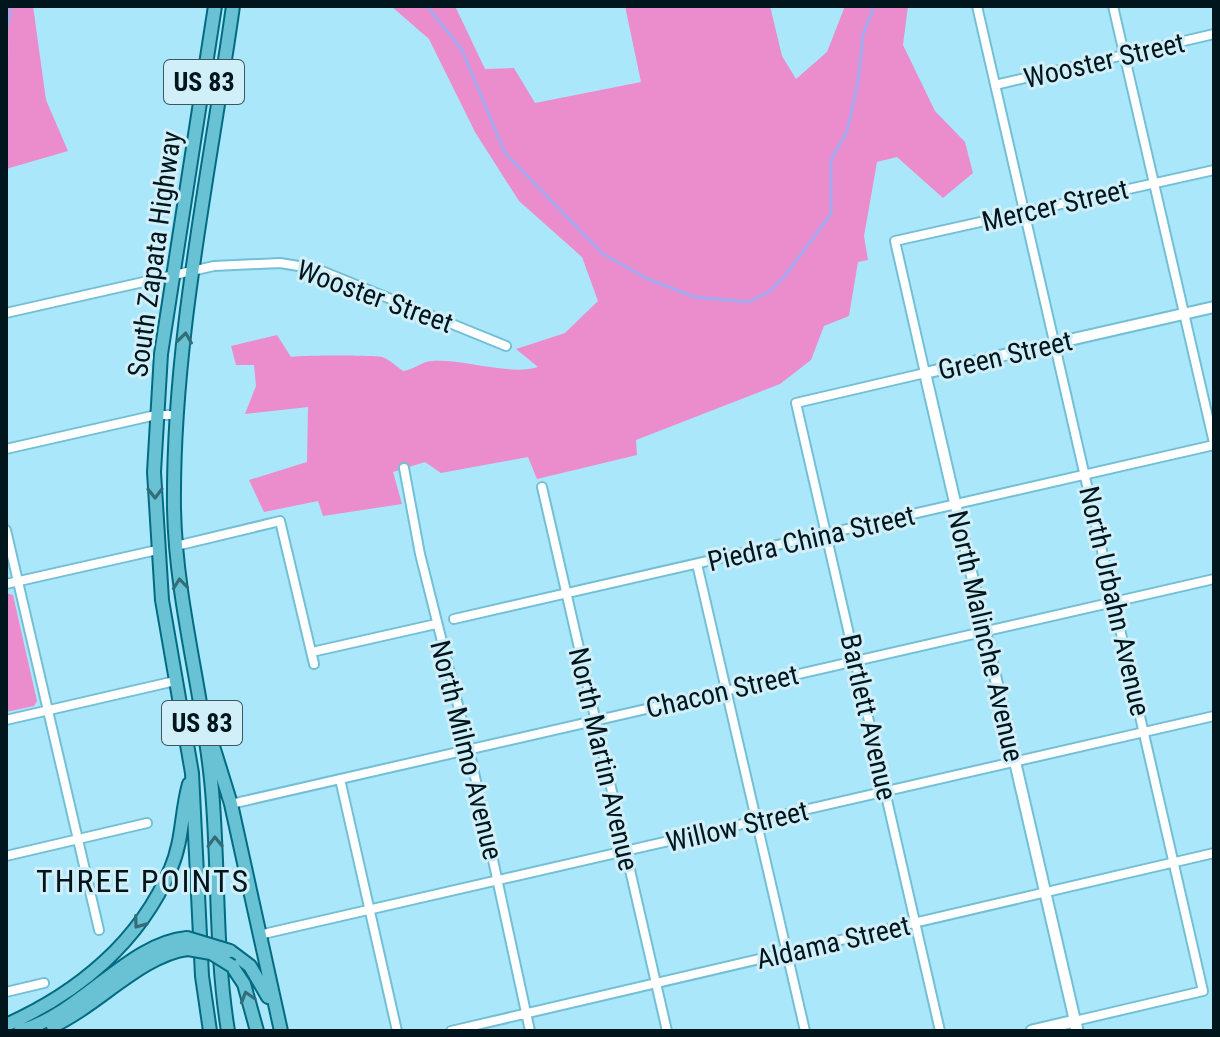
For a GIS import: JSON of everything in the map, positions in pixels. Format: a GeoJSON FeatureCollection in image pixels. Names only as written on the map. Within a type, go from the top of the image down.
{"type":"FeatureCollection","features":[{"type":"Feature","properties":{"kind":"main road","name":"South Zapata Highway"},"geometry":{"type":"LineString","coordinates":[[156,415],[173,275],[215,6]]}},
{"type":"Feature","properties":{"kind":"main road","name":"South Zapata Highway"},"geometry":{"type":"LineString","coordinates":[[177,415],[233,6]]}},
{"type":"Feature","properties":{"kind":"main road","name":"US 83"},"geometry":{"type":"LineString","coordinates":[[156,415],[157,550],[175,681],[192,773],[202,976],[210,1031]]}},
{"type":"Feature","properties":{"kind":"main road","name":"US 83"},"geometry":{"type":"LineString","coordinates":[[177,415],[176,546],[212,791],[220,976],[228,1031]]}},
{"type":"Feature","properties":{"kind":"main road"},"geometry":{"type":"LineString","coordinates":[[198,700],[231,804],[281,1031]]}},
{"type":"Feature","properties":{"kind":"main road"},"geometry":{"type":"LineString","coordinates":[[6,1025],[77,987],[103,965],[138,925],[171,868],[192,773]]}},
{"type":"Feature","properties":{"kind":"main road"},"geometry":{"type":"LineString","coordinates":[[20,1031],[73,1006],[152,948],[187,944],[230,951],[243,958],[257,974],[277,1014]]}},
{"type":"Feature","properties":{"kind":"main road"},"geometry":{"type":"LineString","coordinates":[[40,1031],[99,1001],[160,956],[187,944],[211,953],[232,966],[248,995],[257,1031]]}},
{"type":"Feature","properties":{"kind":"main road"},"geometry":{"type":"LineString","coordinates":[[1032,1031],[1076,1026]]}},
{"type":"Feature","properties":{"kind":"street","name":"North Urbahn Avenue"},"geometry":{"type":"LineString","coordinates":[[977,6],[1146,731],[1203,991],[1076,1026]]}},
{"type":"Feature","properties":{"kind":"street"},"geometry":{"type":"LineString","coordinates":[[1113,6],[1214,444]]}},
{"type":"Feature","properties":{"kind":"street","name":"Wooster Street"},"geometry":{"type":"LineString","coordinates":[[995,85],[1214,34]]}},
{"type":"Feature","properties":{"kind":"street","name":"Mercer Street"},"geometry":{"type":"LineString","coordinates":[[895,241],[1214,170]]}},
{"type":"Feature","properties":{"kind":"street","name":"North Malinche Avenue"},"geometry":{"type":"LineString","coordinates":[[895,241],[1076,1026]]}},
{"type":"Feature","properties":{"kind":"street","name":"Wooster Street"},"geometry":{"type":"LineString","coordinates":[[6,313],[195,270],[280,263],[307,266],[506,346]]}},
{"type":"Feature","properties":{"kind":"street","name":"Green Street"},"geometry":{"type":"LineString","coordinates":[[796,403],[1214,307]]}},
{"type":"Feature","properties":{"kind":"street","name":"Bartlett Avenue"},"geometry":{"type":"LineString","coordinates":[[796,403],[940,1031]]}},
{"type":"Feature","properties":{"kind":"street"},"geometry":{"type":"LineString","coordinates":[[6,449],[156,415],[177,415]]}},
{"type":"Feature","properties":{"kind":"street","name":"Piedra China Street"},"geometry":{"type":"LineString","coordinates":[[454,619],[1214,444]]}},
{"type":"Feature","properties":{"kind":"street","name":"North Milmo Avenue"},"geometry":{"type":"LineString","coordinates":[[404,468],[436,624],[469,749],[530,1031]]}},
{"type":"Feature","properties":{"kind":"street","name":"North Martin Avenue"},"geometry":{"type":"LineString","coordinates":[[542,487],[667,1031]]}},
{"type":"Feature","properties":{"kind":"street"},"geometry":{"type":"LineString","coordinates":[[176,546],[280,521],[314,664]]}},
{"type":"Feature","properties":{"kind":"street"},"geometry":{"type":"LineString","coordinates":[[6,530],[99,930]]}},
{"type":"Feature","properties":{"kind":"street"},"geometry":{"type":"LineString","coordinates":[[6,584],[157,550]]}},
{"type":"Feature","properties":{"kind":"street"},"geometry":{"type":"LineString","coordinates":[[697,564],[805,1031]]}},
{"type":"Feature","properties":{"kind":"street","name":"Chacon Street"},"geometry":{"type":"LineString","coordinates":[[231,804],[1214,579]]}},
{"type":"Feature","properties":{"kind":"street"},"geometry":{"type":"LineString","coordinates":[[312,652],[436,624]]}},
{"type":"Feature","properties":{"kind":"street"},"geometry":{"type":"LineString","coordinates":[[6,720],[175,681]]}},
{"type":"Feature","properties":{"kind":"street","name":"Willow Street"},"geometry":{"type":"LineString","coordinates":[[259,935],[1214,716]]}},
{"type":"Feature","properties":{"kind":"street"},"geometry":{"type":"LineString","coordinates":[[340,779],[397,1031]]}},
{"type":"Feature","properties":{"kind":"street"},"geometry":{"type":"LineString","coordinates":[[6,856],[147,823]]}},
{"type":"Feature","properties":{"kind":"street","name":"Aldama Street"},"geometry":{"type":"LineString","coordinates":[[451,1031],[1214,853]]}},
{"type":"Feature","properties":{"kind":"street"},"geometry":{"type":"LineString","coordinates":[[6,992],[44,983]]}},
{"type":"Feature","properties":{"kind":"shaded area"},"geometry":{"type":"Polygon","coordinates":[[[7,6],[33,6],[46,100],[68,151],[6,169],[8,68],[7,6]]]}},
{"type":"Feature","properties":{"kind":"shaded area"},"geometry":{"type":"Polygon","coordinates":[[[391,6],[455,6],[485,69],[514,68],[535,103],[641,82],[625,6],[770,6],[782,56],[796,79],[827,52],[845,6],[908,6],[903,45],[935,111],[965,142],[973,173],[943,198],[897,157],[877,162],[864,236],[868,260],[858,262],[849,316],[824,326],[811,360],[780,384],[636,440],[637,455],[537,479],[528,457],[441,473],[425,462],[393,472],[402,504],[323,516],[318,501],[264,512],[249,480],[307,462],[308,407],[245,414],[256,386],[254,365],[236,365],[231,346],[277,335],[291,357],[382,357],[403,371],[432,361],[527,369],[538,367],[516,349],[565,333],[598,301],[582,257],[519,201],[475,132],[429,39],[391,6]]]}},
{"type":"Feature","properties":{"kind":"shaded area"},"geometry":{"type":"Polygon","coordinates":[[[6,593],[13,595],[37,701],[34,706],[6,712],[6,593]]]}},
{"type":"Feature","properties":{"kind":"waterway"},"geometry":{"type":"LineString","coordinates":[[6,32],[12,6]]}},
{"type":"Feature","properties":{"kind":"waterway"},"geometry":{"type":"LineString","coordinates":[[427,6],[462,50],[505,153],[603,254],[648,279],[695,297],[748,302],[769,292],[784,277],[831,214],[831,160],[847,131],[858,82],[863,35],[874,6]]}},
{"type":"Feature","properties":{"kind":"district","name":"THREE POINTS"},"geometry":{"type":"Point","coordinates":[143,881]}}]}
